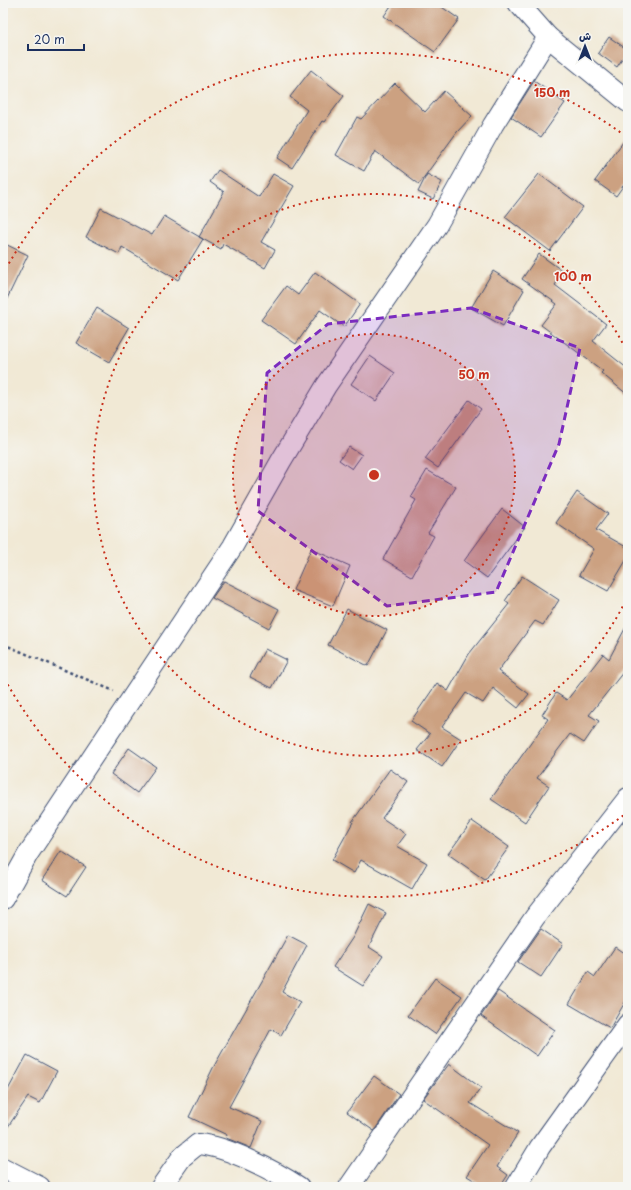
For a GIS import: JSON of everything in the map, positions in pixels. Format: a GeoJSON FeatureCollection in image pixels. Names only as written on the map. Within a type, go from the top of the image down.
{"type":"FeatureCollection","features":[{"type":"Feature","properties":{"kind":"street"},"geometry":{"type":"LineString","coordinates":[[518,3],[548,37],[628,102]]}},
{"type":"Feature","properties":{"kind":"street"},"geometry":{"type":"LineString","coordinates":[[3,898],[28,854],[233,546],[281,461],[326,386],[437,225],[493,125],[548,37]]}},
{"type":"Feature","properties":{"kind":"street"},"geometry":{"type":"LineString","coordinates":[[349,1187],[535,917],[628,798]]}},
{"type":"Feature","properties":{"kind":"street"},"geometry":{"type":"LineString","coordinates":[[516,1187],[540,1147],[628,1024]]}},
{"type":"Feature","properties":{"kind":"street"},"geometry":{"type":"LineString","coordinates":[[161,1187],[182,1157],[198,1144],[211,1145],[266,1167],[299,1187]]}},
{"type":"Feature","properties":{"kind":"street"},"geometry":{"type":"LineString","coordinates":[[3,1168],[40,1187]]}},
{"type":"Feature","properties":{"kind":"path"},"geometry":{"type":"LineString","coordinates":[[3,644],[132,699]]}},
{"type":"Feature","properties":{"kind":"highlighted area"},"geometry":{"type":"Polygon","coordinates":[[[471,308],[580,348],[559,444],[496,592],[387,606],[258,511],[267,373],[328,324],[471,308]]]}},
{"type":"Feature","properties":{"kind":"building"},"geometry":{"type":"Polygon","coordinates":[[[393,3],[436,3],[459,19],[435,52],[384,16],[393,3]]]}},
{"type":"Feature","properties":{"kind":"building"},"geometry":{"type":"Polygon","coordinates":[[[609,37],[628,50],[617,67],[598,53],[609,37]]]}},
{"type":"Feature","properties":{"kind":"building"},"geometry":{"type":"Polygon","coordinates":[[[311,70],[344,96],[324,122],[322,121],[292,168],[277,158],[307,110],[290,97],[311,70]]]}},
{"type":"Feature","properties":{"kind":"building"},"geometry":{"type":"Polygon","coordinates":[[[534,81],[565,103],[541,137],[511,117],[534,81]]]}},
{"type":"Feature","properties":{"kind":"building"},"geometry":{"type":"Polygon","coordinates":[[[395,83],[425,112],[444,91],[472,116],[457,132],[419,184],[375,151],[364,171],[336,155],[357,117],[361,119],[395,83]]]}},
{"type":"Feature","properties":{"kind":"building"},"geometry":{"type":"Polygon","coordinates":[[[628,135],[628,179],[616,196],[595,181],[628,135]]]}},
{"type":"Feature","properties":{"kind":"building"},"geometry":{"type":"Polygon","coordinates":[[[218,170],[259,197],[273,174],[294,186],[261,242],[275,250],[265,268],[223,244],[221,249],[199,237],[224,192],[210,182],[218,170]]]}},
{"type":"Feature","properties":{"kind":"building"},"geometry":{"type":"Polygon","coordinates":[[[427,174],[442,182],[433,199],[418,192],[427,174]]]}},
{"type":"Feature","properties":{"kind":"building"},"geometry":{"type":"Polygon","coordinates":[[[539,174],[583,207],[550,251],[505,217],[539,174]]]}},
{"type":"Feature","properties":{"kind":"building"},"geometry":{"type":"Polygon","coordinates":[[[101,208],[152,235],[164,216],[203,239],[178,280],[122,247],[119,254],[86,237],[101,208]]]}},
{"type":"Feature","properties":{"kind":"building"},"geometry":{"type":"Polygon","coordinates":[[[3,243],[28,255],[3,307],[3,243]]]}},
{"type":"Feature","properties":{"kind":"building"},"geometry":{"type":"Polygon","coordinates":[[[539,254],[564,272],[555,285],[606,324],[593,341],[628,369],[628,395],[601,373],[603,371],[541,325],[557,304],[522,279],[539,254]]]}},
{"type":"Feature","properties":{"kind":"building"},"geometry":{"type":"Polygon","coordinates":[[[493,271],[524,290],[503,326],[471,308],[493,271]]]}},
{"type":"Feature","properties":{"kind":"building"},"geometry":{"type":"Polygon","coordinates":[[[315,272],[360,304],[344,327],[320,310],[296,344],[261,320],[286,286],[298,295],[315,272]]]}},
{"type":"Feature","properties":{"kind":"building"},"geometry":{"type":"Polygon","coordinates":[[[97,308],[129,328],[109,362],[76,343],[97,308]]]}},
{"type":"Feature","properties":{"kind":"building"},"geometry":{"type":"Polygon","coordinates":[[[370,356],[395,373],[376,401],[351,384],[370,356]]]}},
{"type":"Feature","properties":{"kind":"building"},"geometry":{"type":"Polygon","coordinates":[[[469,400],[481,409],[438,468],[425,459],[469,400]]]}},
{"type":"Feature","properties":{"kind":"building"},"geometry":{"type":"Polygon","coordinates":[[[349,447],[362,455],[352,469],[339,460],[349,447]]]}},
{"type":"Feature","properties":{"kind":"building"},"geometry":{"type":"Polygon","coordinates":[[[427,470],[456,487],[428,533],[434,536],[412,576],[383,559],[416,500],[411,497],[427,470]]]}},
{"type":"Feature","properties":{"kind":"building"},"geometry":{"type":"Polygon","coordinates":[[[577,492],[608,514],[596,530],[628,548],[628,557],[608,591],[579,575],[594,549],[556,523],[577,492]]]}},
{"type":"Feature","properties":{"kind":"building"},"geometry":{"type":"Polygon","coordinates":[[[502,509],[525,527],[487,578],[464,561],[502,509]]]}},
{"type":"Feature","properties":{"kind":"building"},"geometry":{"type":"Polygon","coordinates":[[[311,549],[350,566],[333,606],[293,590],[311,549]]]}},
{"type":"Feature","properties":{"kind":"building"},"geometry":{"type":"Polygon","coordinates":[[[522,576],[559,600],[543,625],[535,621],[498,671],[529,694],[518,708],[493,688],[483,703],[466,693],[442,727],[461,739],[442,767],[417,750],[430,734],[411,721],[437,683],[448,691],[469,654],[509,604],[505,601],[522,576]]]}},
{"type":"Feature","properties":{"kind":"building"},"geometry":{"type":"Polygon","coordinates":[[[224,581],[279,609],[269,628],[212,598],[224,581]]]}},
{"type":"Feature","properties":{"kind":"building"},"geometry":{"type":"Polygon","coordinates":[[[347,609],[387,630],[368,666],[328,645],[347,609]]]}},
{"type":"Feature","properties":{"kind":"building"},"geometry":{"type":"Polygon","coordinates":[[[628,623],[628,666],[589,715],[599,721],[584,743],[570,734],[537,778],[549,786],[525,822],[491,799],[548,719],[542,715],[556,693],[567,700],[603,654],[609,659],[628,623]]]}},
{"type":"Feature","properties":{"kind":"building"},"geometry":{"type":"Polygon","coordinates":[[[265,649],[287,660],[272,688],[250,677],[265,649]]]}},
{"type":"Feature","properties":{"kind":"building"},"geometry":{"type":"Polygon","coordinates":[[[129,748],[156,767],[137,793],[111,774],[129,748]]]}},
{"type":"Feature","properties":{"kind":"building"},"geometry":{"type":"Polygon","coordinates":[[[390,769],[408,782],[382,818],[406,834],[397,846],[427,863],[412,889],[361,860],[354,873],[332,860],[352,822],[390,769]]]}},
{"type":"Feature","properties":{"kind":"building"},"geometry":{"type":"Polygon","coordinates":[[[472,821],[509,847],[485,880],[448,854],[472,821]]]}},
{"type":"Feature","properties":{"kind":"building"},"geometry":{"type":"Polygon","coordinates":[[[61,851],[86,867],[67,896],[42,880],[61,851]]]}},
{"type":"Feature","properties":{"kind":"building"},"geometry":{"type":"Polygon","coordinates":[[[369,904],[386,913],[369,947],[383,956],[363,986],[333,967],[353,937],[369,904]]]}},
{"type":"Feature","properties":{"kind":"building"},"geometry":{"type":"Polygon","coordinates":[[[541,929],[563,944],[541,977],[518,962],[541,929]]]}},
{"type":"Feature","properties":{"kind":"building"},"geometry":{"type":"Polygon","coordinates":[[[288,935],[307,945],[282,992],[300,1002],[281,1035],[271,1029],[229,1107],[262,1121],[251,1148],[226,1138],[227,1135],[189,1117],[213,1068],[288,935]]]}},
{"type":"Feature","properties":{"kind":"building"},"geometry":{"type":"Polygon","coordinates":[[[615,947],[628,956],[628,997],[610,1028],[569,1004],[588,972],[595,977],[615,947]]]}},
{"type":"Feature","properties":{"kind":"building"},"geometry":{"type":"Polygon","coordinates":[[[435,978],[462,996],[435,1034],[408,1015],[435,978]]]}},
{"type":"Feature","properties":{"kind":"building"},"geometry":{"type":"Polygon","coordinates":[[[498,991],[555,1030],[537,1056],[481,1016],[498,991]]]}},
{"type":"Feature","properties":{"kind":"building"},"geometry":{"type":"Polygon","coordinates":[[[27,1055],[57,1071],[40,1103],[28,1097],[3,1134],[3,1099],[27,1055]]]}},
{"type":"Feature","properties":{"kind":"building"},"geometry":{"type":"Polygon","coordinates":[[[449,1064],[481,1088],[470,1103],[518,1133],[497,1167],[508,1175],[500,1187],[485,1187],[467,1176],[488,1145],[423,1099],[449,1064]]]}},
{"type":"Feature","properties":{"kind":"building"},"geometry":{"type":"Polygon","coordinates":[[[374,1076],[399,1094],[374,1131],[347,1112],[374,1076]]]}}]}
